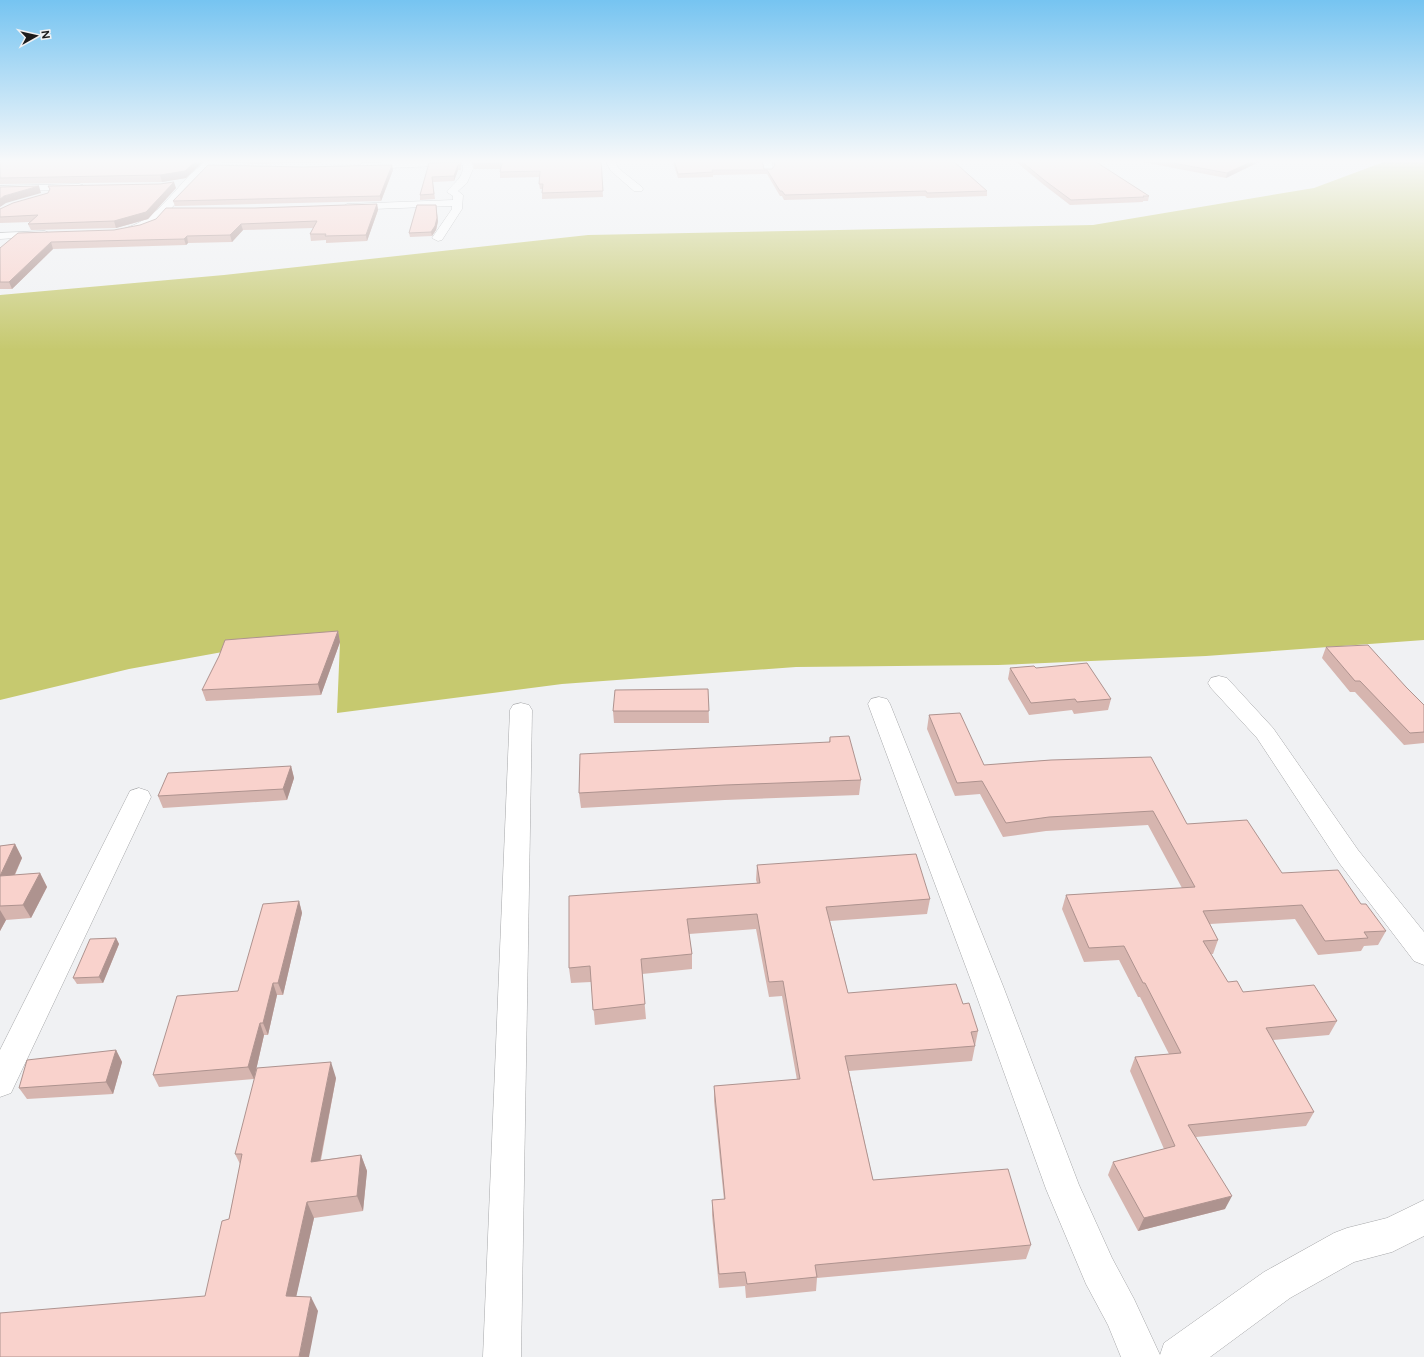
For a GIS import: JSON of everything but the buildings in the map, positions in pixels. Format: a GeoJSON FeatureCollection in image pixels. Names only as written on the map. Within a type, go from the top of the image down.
{"type":"FeatureCollection","features":[{"type":"Feature","properties":{"kind":"street"},"geometry":{"type":"LineString","coordinates":[[116,232],[138,228],[150,223]]}},
{"type":"Feature","properties":{"kind":"street"},"geometry":{"type":"LineString","coordinates":[[438,238],[448,223]]}},
{"type":"Feature","properties":{"kind":"street"},"geometry":{"type":"LineString","coordinates":[[0,236],[60,234]]}},
{"type":"Feature","properties":{"kind":"street"},"geometry":{"type":"LineString","coordinates":[[1219,683],[1265,733],[1349,857],[1424,952]]}},
{"type":"Feature","properties":{"kind":"street"},"geometry":{"type":"LineString","coordinates":[[879,704],[988,986],[1063,1189],[1099,1271],[1121,1312],[1141,1357]]}},
{"type":"Feature","properties":{"kind":"street"},"geometry":{"type":"LineString","coordinates":[[502,1357],[521,710]]}},
{"type":"Feature","properties":{"kind":"street"},"geometry":{"type":"LineString","coordinates":[[0,1083],[139,797]]}},
{"type":"Feature","properties":{"kind":"street"},"geometry":{"type":"LineString","coordinates":[[1178,1357],[1277,1285],[1347,1246],[1392,1234],[1424,1217]]}},
{"type":"Feature","properties":{"kind":"green space"},"geometry":{"type":"Polygon","coordinates":[[[1103,223],[1424,223],[1424,640],[1206,656],[998,665],[796,667],[562,684],[337,713],[340,642],[228,651],[129,669],[0,700],[0,295],[224,275],[588,235],[1093,225],[1103,223]]]}}]}
